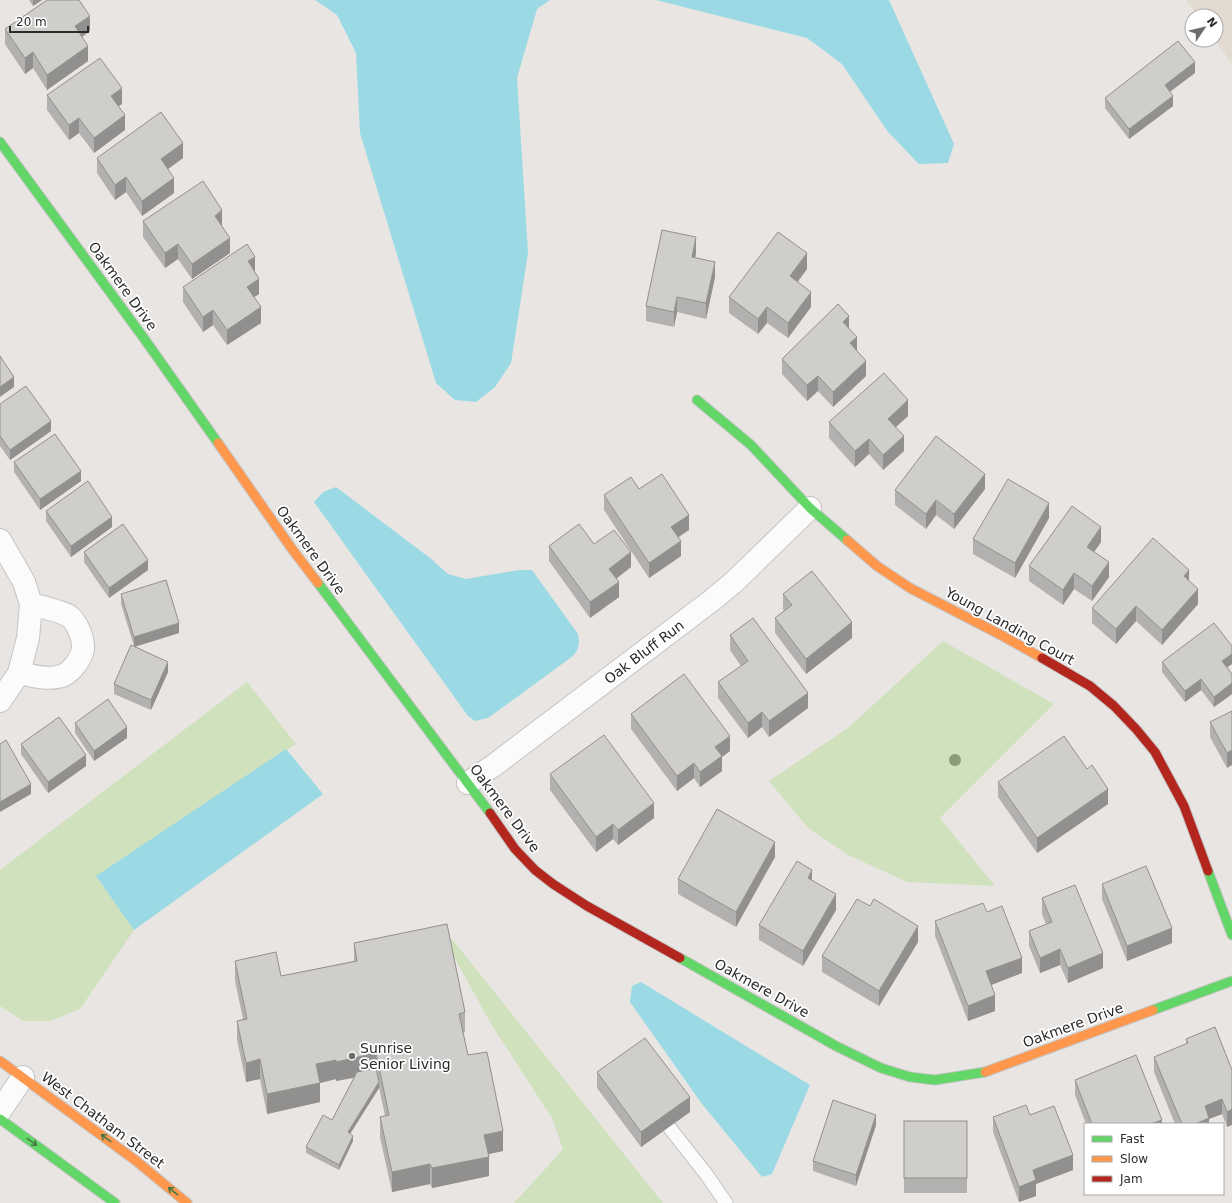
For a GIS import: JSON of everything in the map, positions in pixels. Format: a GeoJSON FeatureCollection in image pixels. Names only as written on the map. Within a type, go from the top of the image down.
{"type":"FeatureCollection","features":[{"type":"Feature","properties":{"kind":"street","name":"Oakmere Drive"},"geometry":{"type":"LineString","coordinates":[[0,142],[143,337],[292,549],[468,783],[515,849],[535,870],[553,884],[587,906],[836,1046],[881,1068],[910,1077],[935,1080],[981,1074],[1232,981]]}},
{"type":"Feature","properties":{"kind":"street","name":"Young Landing Court"},"geometry":{"type":"LineString","coordinates":[[697,400],[751,445],[810,508],[877,566],[910,588],[1001,635],[1090,686],[1114,706],[1136,729],[1154,752],[1184,806],[1232,935]]}},
{"type":"Feature","properties":{"kind":"street","name":"Oak Bluff Run"},"geometry":{"type":"LineString","coordinates":[[468,783],[493,766],[711,601],[734,582],[810,508]]}},
{"type":"Feature","properties":{"kind":"street"},"geometry":{"type":"LineString","coordinates":[[0,540],[24,582],[31,604],[28,638],[19,673],[0,701]]}},
{"type":"Feature","properties":{"kind":"street"},"geometry":{"type":"LineString","coordinates":[[19,673],[36,677],[56,677],[64,675],[76,666],[83,648],[79,627],[69,616],[31,604]]}},
{"type":"Feature","properties":{"kind":"street","name":"West Chatham Street"},"geometry":{"type":"LineString","coordinates":[[0,1061],[135,1160],[187,1203]]}},
{"type":"Feature","properties":{"kind":"street"},"geometry":{"type":"LineString","coordinates":[[0,1111],[23,1077]]}},
{"type":"Feature","properties":{"kind":"street"},"geometry":{"type":"LineString","coordinates":[[0,1119],[115,1203]]}},
{"type":"Feature","properties":{"kind":"lane"},"geometry":{"type":"LineString","coordinates":[[669,1127],[706,1174],[726,1203]]}},
{"type":"Feature","properties":{"kind":"shaded area"},"geometry":{"type":"Polygon","coordinates":[[[1186,0],[1232,0],[1232,64],[1221,48],[1224,48],[1224,8],[1192,8],[1186,0]]]}},
{"type":"Feature","properties":{"kind":"green space"},"geometry":{"type":"Polygon","coordinates":[[[943,641],[1054,704],[940,818],[995,886],[907,882],[848,855],[808,828],[769,781],[848,728],[943,641]]]}},
{"type":"Feature","properties":{"kind":"green space"},"geometry":{"type":"Polygon","coordinates":[[[247,682],[296,744],[96,876],[134,930],[80,1009],[50,1021],[23,1021],[0,1006],[0,870],[247,682]]]}},
{"type":"Feature","properties":{"kind":"green space"},"geometry":{"type":"Polygon","coordinates":[[[452,939],[663,1203],[514,1203],[563,1149],[552,1118],[491,1024],[447,944],[452,939]]]}},
{"type":"Feature","properties":{"kind":"water"},"geometry":{"type":"Polygon","coordinates":[[[315,0],[550,0],[537,9],[517,78],[528,253],[511,363],[495,387],[476,402],[455,400],[436,383],[360,133],[356,53],[337,15],[315,0]]]}},
{"type":"Feature","properties":{"kind":"water"},"geometry":{"type":"Polygon","coordinates":[[[656,0],[889,0],[954,144],[948,163],[919,164],[888,132],[842,64],[807,38],[656,0]]]}},
{"type":"Feature","properties":{"kind":"water"},"geometry":{"type":"Polygon","coordinates":[[[336,487],[430,558],[448,574],[466,579],[519,570],[532,570],[578,634],[579,640],[577,651],[573,656],[488,718],[475,721],[468,716],[314,502],[323,492],[336,487]]]}},
{"type":"Feature","properties":{"kind":"water"},"geometry":{"type":"Polygon","coordinates":[[[286,749],[323,794],[134,930],[96,876],[286,749]]]}},
{"type":"Feature","properties":{"kind":"water"},"geometry":{"type":"Polygon","coordinates":[[[641,982],[810,1085],[772,1174],[762,1177],[702,1104],[630,1002],[632,986],[641,982]]]}},
{"type":"Feature","properties":{"kind":"building"},"geometry":{"type":"Polygon","coordinates":[[[47,0],[79,0],[90,16],[75,26],[88,46],[47,75],[33,52],[25,58],[5,29],[47,0]]]}},
{"type":"Feature","properties":{"kind":"building"},"geometry":{"type":"Polygon","coordinates":[[[1178,41],[1195,62],[1165,85],[1173,96],[1129,129],[1105,98],[1178,41]]]}},
{"type":"Feature","properties":{"kind":"building"},"geometry":{"type":"Polygon","coordinates":[[[100,58],[122,88],[111,96],[125,115],[94,138],[79,118],[69,125],[47,95],[100,58]]]}},
{"type":"Feature","properties":{"kind":"building"},"geometry":{"type":"Polygon","coordinates":[[[161,112],[183,143],[161,159],[174,178],[142,201],[126,177],[115,185],[97,158],[161,112]]]}},
{"type":"Feature","properties":{"kind":"building"},"geometry":{"type":"Polygon","coordinates":[[[203,181],[222,210],[215,216],[230,238],[192,264],[178,244],[165,253],[143,221],[203,181]]]}},
{"type":"Feature","properties":{"kind":"building"},"geometry":{"type":"Polygon","coordinates":[[[662,230],[696,237],[692,257],[715,262],[706,303],[677,297],[674,312],[646,306],[662,230]]]}},
{"type":"Feature","properties":{"kind":"building"},"geometry":{"type":"Polygon","coordinates":[[[778,232],[807,253],[790,276],[811,292],[788,323],[767,307],[758,319],[729,297],[778,232]]]}},
{"type":"Feature","properties":{"kind":"building"},"geometry":{"type":"Polygon","coordinates":[[[247,244],[255,257],[248,261],[259,279],[247,287],[261,307],[227,330],[213,310],[203,317],[183,287],[247,244]]]}},
{"type":"Feature","properties":{"kind":"building"},"geometry":{"type":"Polygon","coordinates":[[[838,304],[849,316],[843,322],[857,337],[850,343],[866,361],[833,392],[818,376],[807,385],[782,359],[838,304]]]}},
{"type":"Feature","properties":{"kind":"building"},"geometry":{"type":"Polygon","coordinates":[[[0,356],[14,377],[0,387],[0,356]]]}},
{"type":"Feature","properties":{"kind":"building"},"geometry":{"type":"Polygon","coordinates":[[[884,373],[908,400],[888,419],[904,436],[883,455],[869,439],[855,451],[829,422],[884,373]]]}},
{"type":"Feature","properties":{"kind":"building"},"geometry":{"type":"Polygon","coordinates":[[[26,386],[51,421],[10,450],[0,436],[0,404],[26,386]]]}},
{"type":"Feature","properties":{"kind":"building"},"geometry":{"type":"Polygon","coordinates":[[[55,434],[81,471],[40,499],[14,462],[55,434]]]}},
{"type":"Feature","properties":{"kind":"building"},"geometry":{"type":"Polygon","coordinates":[[[936,436],[985,474],[954,514],[936,500],[926,514],[895,490],[936,436]]]}},
{"type":"Feature","properties":{"kind":"building"},"geometry":{"type":"Polygon","coordinates":[[[662,474],[689,515],[671,527],[681,541],[649,563],[604,495],[631,477],[639,489],[662,474]]]}},
{"type":"Feature","properties":{"kind":"building"},"geometry":{"type":"Polygon","coordinates":[[[1008,479],[1049,503],[1015,563],[973,539],[1008,479]]]}},
{"type":"Feature","properties":{"kind":"building"},"geometry":{"type":"Polygon","coordinates":[[[88,481],[112,517],[71,546],[46,511],[88,481]]]}},
{"type":"Feature","properties":{"kind":"building"},"geometry":{"type":"Polygon","coordinates":[[[1072,506],[1101,527],[1087,547],[1109,562],[1092,586],[1074,573],[1063,590],[1029,566],[1072,506]]]}},
{"type":"Feature","properties":{"kind":"building"},"geometry":{"type":"Polygon","coordinates":[[[123,524],[148,560],[109,588],[84,552],[123,524]]]}},
{"type":"Feature","properties":{"kind":"building"},"geometry":{"type":"Polygon","coordinates":[[[579,524],[594,544],[614,530],[631,552],[609,569],[619,582],[590,602],[549,546],[579,524]]]}},
{"type":"Feature","properties":{"kind":"building"},"geometry":{"type":"Polygon","coordinates":[[[1153,538],[1189,570],[1184,576],[1198,589],[1162,630],[1136,606],[1116,629],[1092,608],[1153,538]]]}},
{"type":"Feature","properties":{"kind":"building"},"geometry":{"type":"Polygon","coordinates":[[[812,571],[852,622],[806,659],[775,618],[792,605],[783,594],[812,571]]]}},
{"type":"Feature","properties":{"kind":"building"},"geometry":{"type":"Polygon","coordinates":[[[166,580],[179,623],[134,637],[121,594],[166,580]]]}},
{"type":"Feature","properties":{"kind":"building"},"geometry":{"type":"Polygon","coordinates":[[[753,618],[808,693],[769,721],[762,712],[748,723],[718,682],[748,661],[730,635],[753,618]]]}},
{"type":"Feature","properties":{"kind":"building"},"geometry":{"type":"Polygon","coordinates":[[[1214,623],[1232,646],[1232,654],[1222,661],[1232,674],[1232,683],[1214,697],[1201,679],[1185,691],[1162,662],[1214,623]]]}},
{"type":"Feature","properties":{"kind":"building"},"geometry":{"type":"Polygon","coordinates":[[[131,645],[168,662],[151,700],[114,684],[131,645]]]}},
{"type":"Feature","properties":{"kind":"building"},"geometry":{"type":"Polygon","coordinates":[[[684,674],[730,736],[715,747],[722,756],[700,772],[694,763],[677,776],[631,714],[684,674]]]}},
{"type":"Feature","properties":{"kind":"building"},"geometry":{"type":"Polygon","coordinates":[[[108,699],[127,727],[94,751],[75,723],[108,699]]]}},
{"type":"Feature","properties":{"kind":"building"},"geometry":{"type":"Polygon","coordinates":[[[1232,711],[1232,750],[1227,753],[1210,722],[1232,711]]]}},
{"type":"Feature","properties":{"kind":"building"},"geometry":{"type":"Polygon","coordinates":[[[59,717],[86,755],[48,782],[21,744],[59,717]]]}},
{"type":"Feature","properties":{"kind":"building"},"geometry":{"type":"Polygon","coordinates":[[[604,735],[654,803],[618,830],[613,824],[596,837],[550,774],[604,735]]]}},
{"type":"Feature","properties":{"kind":"building"},"geometry":{"type":"Polygon","coordinates":[[[1064,736],[1087,769],[1092,765],[1108,789],[1037,838],[998,782],[1064,736]]]}},
{"type":"Feature","properties":{"kind":"building"},"geometry":{"type":"Polygon","coordinates":[[[6,740],[31,784],[0,802],[0,744],[6,740]]]}},
{"type":"Feature","properties":{"kind":"building"},"geometry":{"type":"Polygon","coordinates":[[[717,809],[775,842],[736,912],[678,879],[717,809]]]}},
{"type":"Feature","properties":{"kind":"building"},"geometry":{"type":"Polygon","coordinates":[[[797,861],[812,870],[808,878],[836,894],[803,951],[759,925],[797,861]]]}},
{"type":"Feature","properties":{"kind":"building"},"geometry":{"type":"Polygon","coordinates":[[[1146,866],[1172,928],[1127,946],[1102,884],[1146,866]]]}},
{"type":"Feature","properties":{"kind":"building"},"geometry":{"type":"Polygon","coordinates":[[[1075,885],[1103,953],[1068,968],[1060,949],[1040,958],[1029,931],[1052,922],[1042,898],[1075,885]]]}},
{"type":"Feature","properties":{"kind":"building"},"geometry":{"type":"Polygon","coordinates":[[[857,899],[870,906],[874,899],[918,926],[879,991],[822,956],[857,899]]]}},
{"type":"Feature","properties":{"kind":"building"},"geometry":{"type":"Polygon","coordinates":[[[983,903],[987,912],[1002,906],[1022,958],[986,971],[995,995],[968,1006],[935,921],[983,903]]]}},
{"type":"Feature","properties":{"kind":"building","name":"Sunrise Senior Living"},"geometry":{"type":"Polygon","coordinates":[[[447,924],[465,1012],[459,1014],[468,1055],[487,1052],[503,1131],[484,1135],[489,1157],[432,1168],[430,1164],[392,1172],[380,1117],[389,1115],[376,1053],[336,1062],[336,1060],[316,1064],[320,1083],[267,1094],[260,1059],[246,1063],[237,1021],[247,1019],[235,961],[276,952],[281,976],[357,961],[354,943],[447,924]]]}},
{"type":"Feature","properties":{"kind":"building"},"geometry":{"type":"Polygon","coordinates":[[[1215,1027],[1232,1070],[1232,1109],[1227,1112],[1222,1099],[1205,1106],[1209,1118],[1197,1123],[1182,1123],[1154,1057],[1188,1043],[1186,1039],[1215,1027]]]}},
{"type":"Feature","properties":{"kind":"building"},"geometry":{"type":"Polygon","coordinates":[[[645,1038],[690,1097],[641,1132],[597,1072],[645,1038]]]}},
{"type":"Feature","properties":{"kind":"building"},"geometry":{"type":"Polygon","coordinates":[[[1136,1055],[1162,1120],[1153,1123],[1092,1123],[1075,1080],[1136,1055]]]}},
{"type":"Feature","properties":{"kind":"building"},"geometry":{"type":"Polygon","coordinates":[[[376,1068],[379,1082],[348,1132],[353,1136],[339,1165],[306,1147],[323,1115],[332,1120],[357,1072],[376,1068]]]}},
{"type":"Feature","properties":{"kind":"building"},"geometry":{"type":"Polygon","coordinates":[[[833,1100],[876,1115],[856,1175],[813,1161],[833,1100]]]}},
{"type":"Feature","properties":{"kind":"building"},"geometry":{"type":"Polygon","coordinates":[[[1026,1105],[1030,1115],[1054,1106],[1073,1155],[1033,1170],[1036,1180],[1019,1187],[993,1117],[1026,1105]]]}},
{"type":"Feature","properties":{"kind":"building"},"geometry":{"type":"Polygon","coordinates":[[[904,1121],[967,1121],[967,1178],[904,1178],[904,1121]]]}},
{"type":"Feature","properties":{"kind":"traffic: fast"},"geometry":{"type":"LineString","coordinates":[[0,142],[143,337],[218,443]]}},
{"type":"Feature","properties":{"kind":"traffic: fast"},"geometry":{"type":"LineString","coordinates":[[697,400],[751,445],[810,508],[847,540]]}},
{"type":"Feature","properties":{"kind":"traffic: fast"},"geometry":{"type":"LineString","coordinates":[[318,583],[490,813]]}},
{"type":"Feature","properties":{"kind":"traffic: fast"},"geometry":{"type":"LineString","coordinates":[[1208,871],[1232,935]]}},
{"type":"Feature","properties":{"kind":"traffic: fast"},"geometry":{"type":"LineString","coordinates":[[680,958],[836,1046],[881,1068],[910,1077],[935,1080],[985,1072]]}},
{"type":"Feature","properties":{"kind":"traffic: fast"},"geometry":{"type":"LineString","coordinates":[[1153,1010],[1232,981]]}},
{"type":"Feature","properties":{"kind":"traffic: fast"},"geometry":{"type":"LineString","coordinates":[[0,1119],[115,1203]]}},
{"type":"Feature","properties":{"kind":"traffic: slow"},"geometry":{"type":"LineString","coordinates":[[218,443],[292,549],[318,583]]}},
{"type":"Feature","properties":{"kind":"traffic: slow"},"geometry":{"type":"LineString","coordinates":[[847,540],[877,566],[910,588],[1042,658]]}},
{"type":"Feature","properties":{"kind":"traffic: slow"},"geometry":{"type":"LineString","coordinates":[[985,1072],[1153,1010]]}},
{"type":"Feature","properties":{"kind":"traffic: slow"},"geometry":{"type":"LineString","coordinates":[[0,1061],[135,1160],[187,1203]]}},
{"type":"Feature","properties":{"kind":"traffic: jam"},"geometry":{"type":"LineString","coordinates":[[1042,658],[1090,686],[1114,706],[1155,752],[1184,806],[1208,871]]}},
{"type":"Feature","properties":{"kind":"traffic: jam"},"geometry":{"type":"LineString","coordinates":[[490,813],[515,849],[535,870],[553,884],[587,906],[680,958]]}},
{"type":"Feature","properties":{"kind":"place","name":"Sunrise Senior Living"},"geometry":{"type":"Point","coordinates":[352,1056]}}]}
